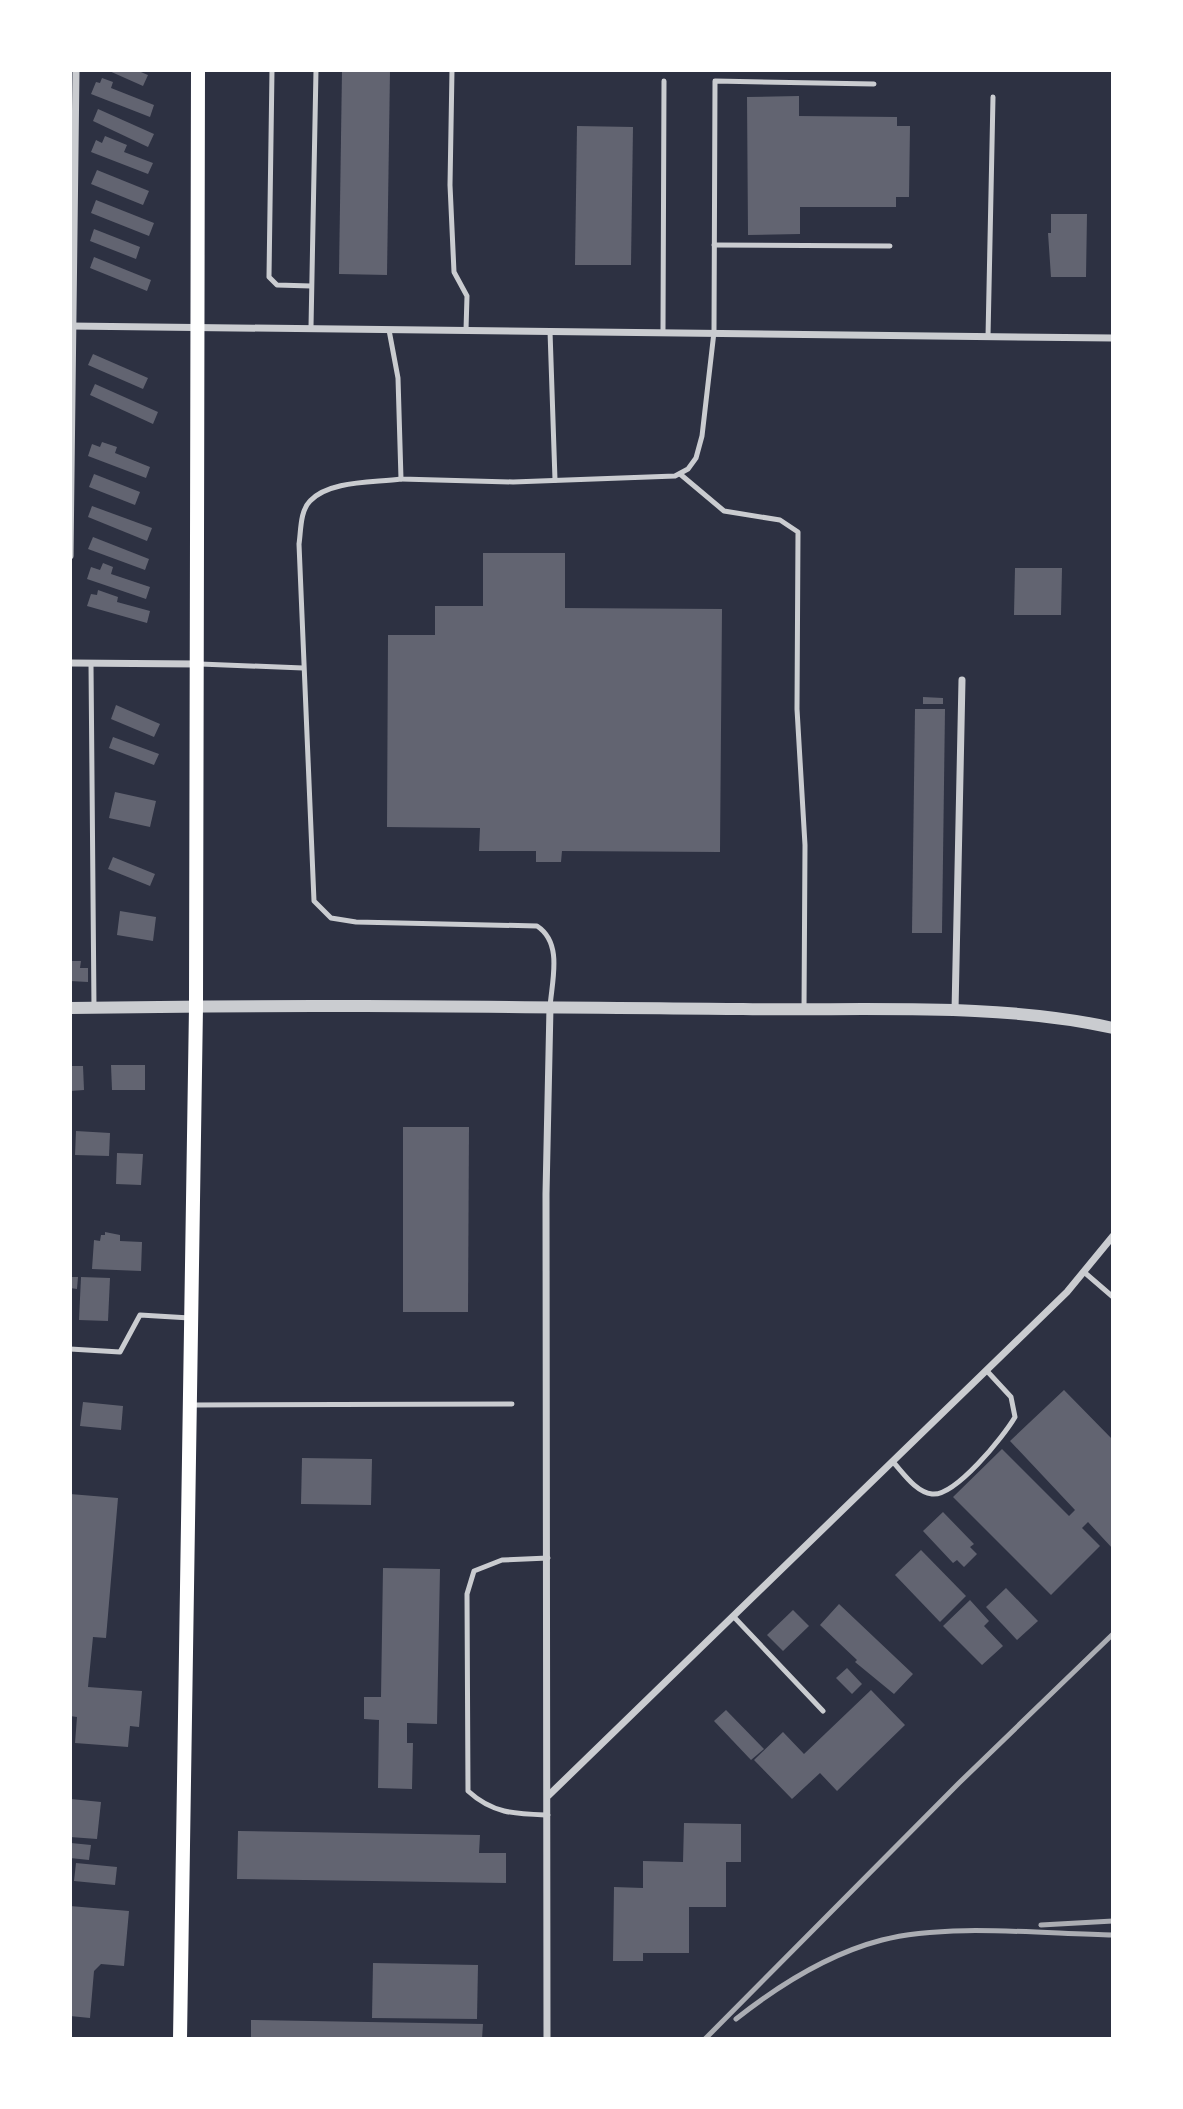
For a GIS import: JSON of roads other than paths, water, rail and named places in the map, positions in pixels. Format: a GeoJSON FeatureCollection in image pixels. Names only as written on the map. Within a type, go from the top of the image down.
{"type":"FeatureCollection","features":[{"type":"Feature","properties":{"kind":"main road"},"geometry":{"type":"LineString","coordinates":[[180,2039],[196,1007],[198,70]]}},
{"type":"Feature","properties":{"kind":"street"},"geometry":{"type":"LineString","coordinates":[[70,556],[76,70]]}},
{"type":"Feature","properties":{"kind":"street"},"geometry":{"type":"LineString","coordinates":[[72,326],[1113,338]]}},
{"type":"Feature","properties":{"kind":"street"},"geometry":{"type":"LineString","coordinates":[[70,663],[197,664]]}},
{"type":"Feature","properties":{"kind":"street"},"geometry":{"type":"LineString","coordinates":[[955,1012],[962,680]]}},
{"type":"Feature","properties":{"kind":"street"},"geometry":{"type":"LineString","coordinates":[[547,2039],[549,1795],[546,1194],[550,1007]]}},
{"type":"Feature","properties":{"kind":"street"},"geometry":{"type":"LineString","coordinates":[[70,1008],[550,1007],[955,1012],[1062,1016],[1113,1028]]}},
{"type":"Feature","properties":{"kind":"street"},"geometry":{"type":"LineString","coordinates":[[549,1795],[987,1371],[1084,1272],[1113,1236]]}},
{"type":"Feature","properties":{"kind":"lane"},"geometry":{"type":"LineString","coordinates":[[272,70],[269,277],[277,285],[311,286]]}},
{"type":"Feature","properties":{"kind":"lane"},"geometry":{"type":"LineString","coordinates":[[311,327],[316,70]]}},
{"type":"Feature","properties":{"kind":"lane"},"geometry":{"type":"LineString","coordinates":[[452,70],[450,185],[454,272],[467,296],[466,330]]}},
{"type":"Feature","properties":{"kind":"lane"},"geometry":{"type":"LineString","coordinates":[[663,331],[664,81]]}},
{"type":"Feature","properties":{"kind":"lane"},"geometry":{"type":"LineString","coordinates":[[550,1007],[554,955],[551,942],[537,926],[356,922],[331,918],[320,911],[314,901],[299,544],[302,517],[309,502],[328,489],[401,479],[555,481],[675,477],[680,474],[696,458],[702,436],[714,332],[715,82],[874,85]]}},
{"type":"Feature","properties":{"kind":"lane"},"geometry":{"type":"LineString","coordinates":[[988,337],[993,97]]}},
{"type":"Feature","properties":{"kind":"lane"},"geometry":{"type":"LineString","coordinates":[[714,245],[890,246]]}},
{"type":"Feature","properties":{"kind":"lane"},"geometry":{"type":"LineString","coordinates":[[389,330],[398,378],[401,479]]}},
{"type":"Feature","properties":{"kind":"lane"},"geometry":{"type":"LineString","coordinates":[[550,331],[555,481]]}},
{"type":"Feature","properties":{"kind":"lane"},"geometry":{"type":"LineString","coordinates":[[680,474],[724,511],[780,520],[798,533],[797,709],[805,845],[804,1010]]}},
{"type":"Feature","properties":{"kind":"lane"},"geometry":{"type":"LineString","coordinates":[[91,664],[94,1008]]}},
{"type":"Feature","properties":{"kind":"lane"},"geometry":{"type":"LineString","coordinates":[[197,664],[303,668]]}},
{"type":"Feature","properties":{"kind":"lane"},"geometry":{"type":"LineString","coordinates":[[1084,1272],[1113,1297]]}},
{"type":"Feature","properties":{"kind":"lane"},"geometry":{"type":"LineString","coordinates":[[70,1349],[120,1352],[140,1315],[190,1318]]}},
{"type":"Feature","properties":{"kind":"lane"},"geometry":{"type":"LineString","coordinates":[[894,1463],[913,1484],[930,1494],[945,1493],[1003,1438],[1015,1417],[1011,1397],[987,1371]]}},
{"type":"Feature","properties":{"kind":"lane"},"geometry":{"type":"LineString","coordinates":[[189,1405],[512,1404]]}},
{"type":"Feature","properties":{"kind":"lane"},"geometry":{"type":"LineString","coordinates":[[548,1559],[502,1559],[474,1571],[467,1607],[468,1791],[481,1803],[505,1814],[548,1815]]}},
{"type":"Feature","properties":{"kind":"lane"},"geometry":{"type":"LineString","coordinates":[[734,1616],[823,1711]]}},
{"type":"Feature","properties":{"kind":"railway"},"geometry":{"type":"LineString","coordinates":[[705,2039],[959,1783],[1113,1634]]}},
{"type":"Feature","properties":{"kind":"railway"},"geometry":{"type":"LineString","coordinates":[[1041,1925],[1113,1921]]}},
{"type":"Feature","properties":{"kind":"railway"},"geometry":{"type":"LineString","coordinates":[[736,2019],[769,1994],[823,1962],[882,1940],[907,1935],[965,1931],[1113,1935]]}}]}
